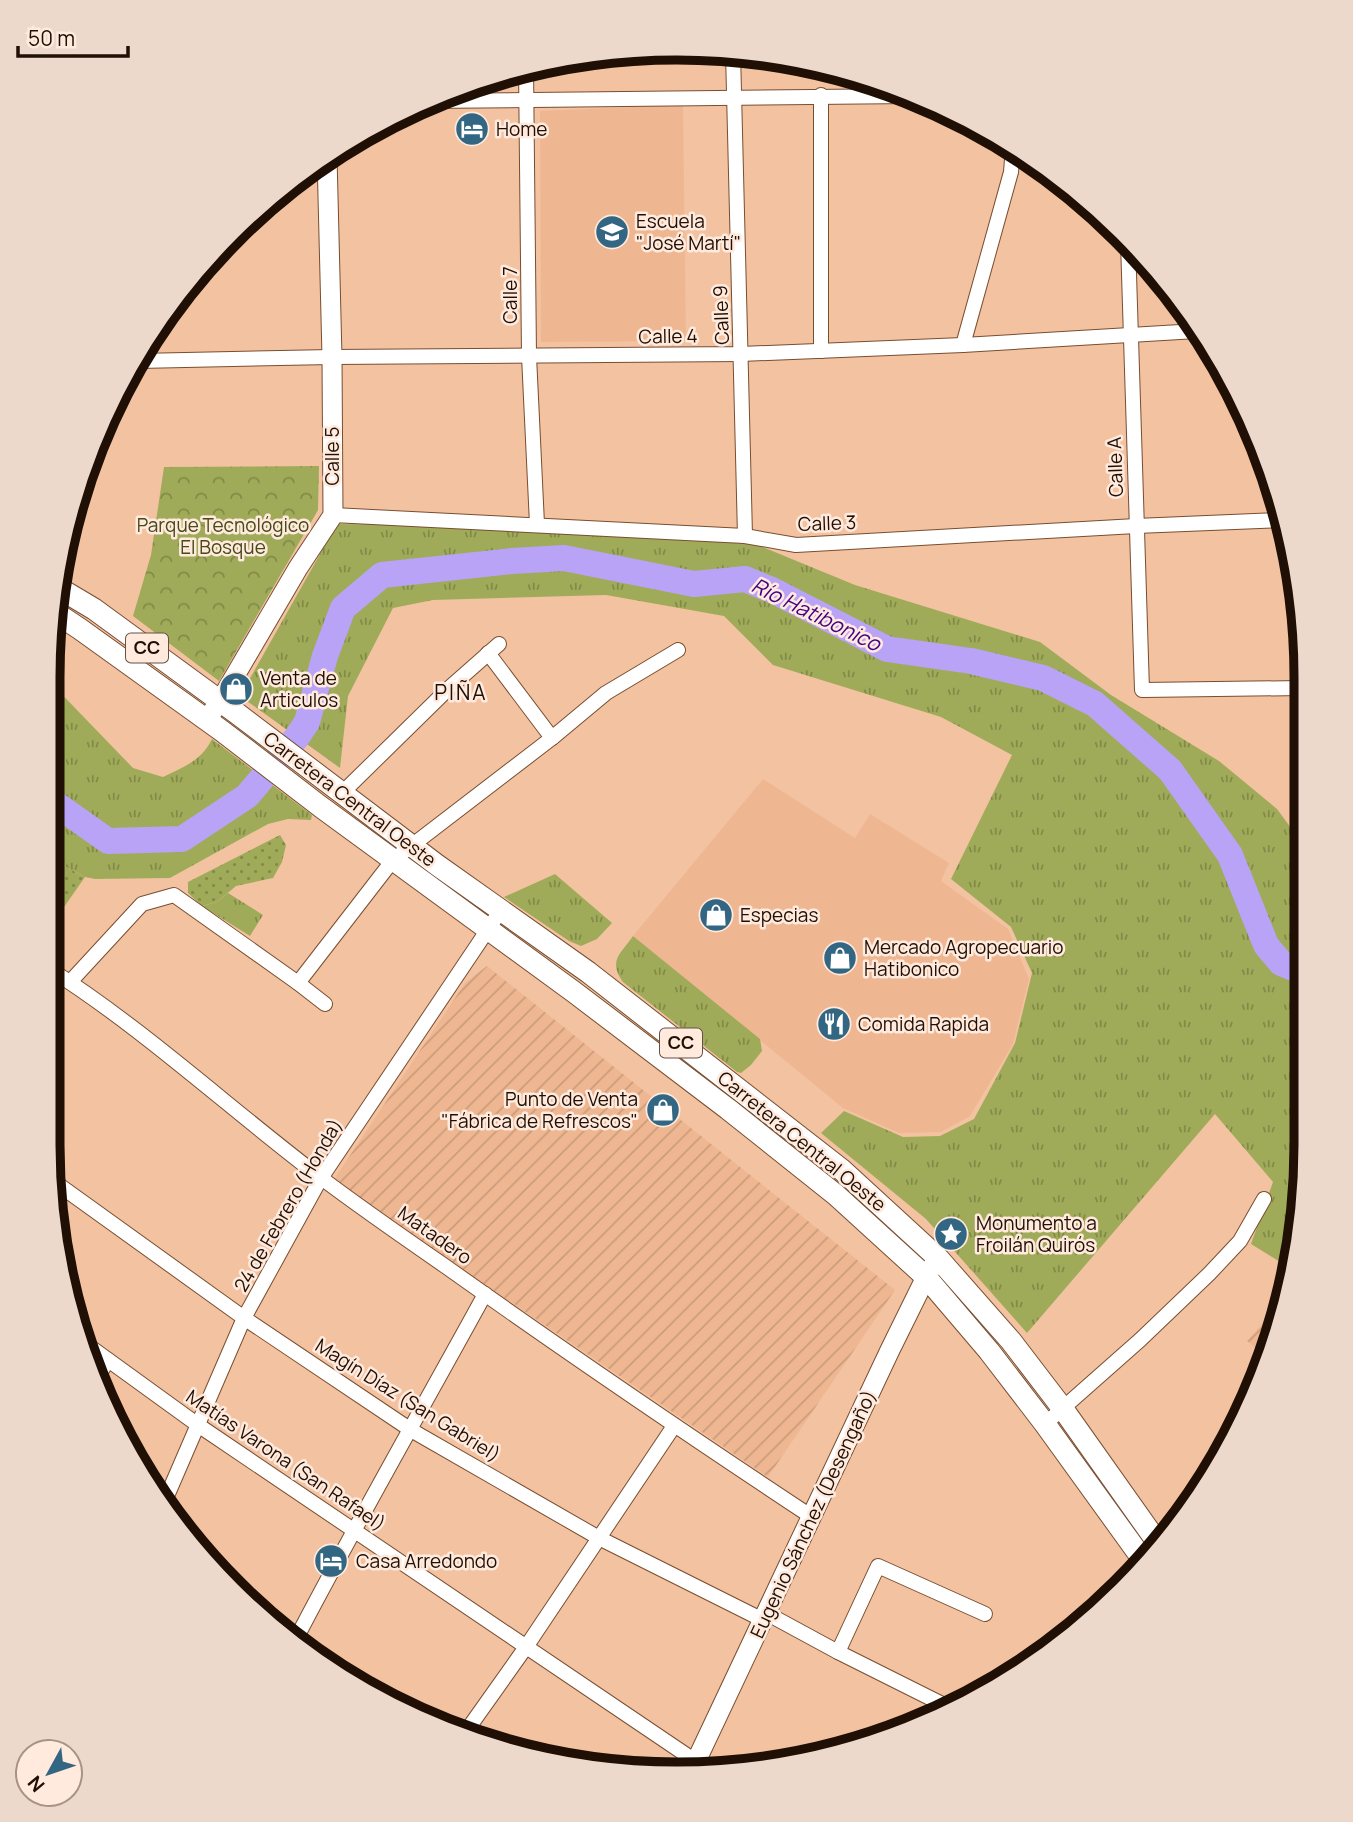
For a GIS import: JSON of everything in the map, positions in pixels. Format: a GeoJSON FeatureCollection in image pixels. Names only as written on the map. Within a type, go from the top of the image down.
{"type":"FeatureCollection","features":[{"type":"Feature","properties":{"kind":"main road","name":"Calle 5"},"geometry":{"type":"LineString","coordinates":[[327,168],[333,515]]}},
{"type":"Feature","properties":{"kind":"main road"},"geometry":{"type":"LineString","coordinates":[[214,725],[227,707],[298,568],[333,515]]}},
{"type":"Feature","properties":{"kind":"main road","name":"CC"},"geometry":{"type":"LineString","coordinates":[[66,592],[94,609],[227,707]]}},
{"type":"Feature","properties":{"kind":"main road","name":"Carretera Central Oeste"},"geometry":{"type":"LineString","coordinates":[[63,618],[214,725],[488,929],[728,1109],[836,1195],[926,1277],[989,1351],[1139,1554]]}},
{"type":"Feature","properties":{"kind":"main road","name":"Carretera Central Oeste"},"geometry":{"type":"LineString","coordinates":[[227,707],[411,845],[588,972],[842,1169],[938,1258],[1012,1341],[1153,1536]]}},
{"type":"Feature","properties":{"kind":"main road"},"geometry":{"type":"LineString","coordinates":[[728,1109],[743,1091]]}},
{"type":"Feature","properties":{"kind":"main road","name":"Eugenio Sánchez (Desengaño)"},"geometry":{"type":"LineString","coordinates":[[697,1761],[926,1277],[938,1258]]}},
{"type":"Feature","properties":{"kind":"street","name":"Calle 9"},"geometry":{"type":"LineString","coordinates":[[733,63],[745,536]]}},
{"type":"Feature","properties":{"kind":"street","name":"Calle 7"},"geometry":{"type":"LineString","coordinates":[[526,79],[529,356],[537,524]]}},
{"type":"Feature","properties":{"kind":"street"},"geometry":{"type":"LineString","coordinates":[[821,95],[821,351]]}},
{"type":"Feature","properties":{"kind":"street"},"geometry":{"type":"LineString","coordinates":[[454,101],[885,96]]}},
{"type":"Feature","properties":{"kind":"street"},"geometry":{"type":"LineString","coordinates":[[963,345],[1011,172],[1012,159]]}},
{"type":"Feature","properties":{"kind":"street","name":"Calle A"},"geometry":{"type":"LineString","coordinates":[[1128,257],[1142,690],[1294,688]]}},
{"type":"Feature","properties":{"kind":"street","name":"Calle 4"},"geometry":{"type":"LineString","coordinates":[[146,361],[741,354],[963,345],[1188,332]]}},
{"type":"Feature","properties":{"kind":"street","name":"Calle 3"},"geometry":{"type":"LineString","coordinates":[[333,515],[745,536],[796,545],[1273,520]]}},
{"type":"Feature","properties":{"kind":"street"},"geometry":{"type":"LineString","coordinates":[[339,790],[494,648],[552,738]]}},
{"type":"Feature","properties":{"kind":"street"},"geometry":{"type":"LineString","coordinates":[[298,983],[393,860],[606,693],[678,650]]}},
{"type":"Feature","properties":{"kind":"street"},"geometry":{"type":"LineString","coordinates":[[70,982],[142,904],[174,895],[326,1004]]}},
{"type":"Feature","properties":{"kind":"street","name":"24 de Febrero (Honda)"},"geometry":{"type":"LineString","coordinates":[[168,1494],[244,1318],[321,1178],[501,910]]}},
{"type":"Feature","properties":{"kind":"street","name":"Matadero"},"geometry":{"type":"LineString","coordinates":[[60,976],[168,1056],[321,1178],[674,1426],[811,1517]]}},
{"type":"Feature","properties":{"kind":"street","name":"Magín Díaz (San Gabriel)"},"geometry":{"type":"LineString","coordinates":[[61,1187],[244,1318],[411,1430],[599,1538],[940,1703]]}},
{"type":"Feature","properties":{"kind":"street"},"geometry":{"type":"LineString","coordinates":[[1045,1424],[1140,1340],[1209,1274],[1240,1241],[1264,1199]]}},
{"type":"Feature","properties":{"kind":"street"},"geometry":{"type":"LineString","coordinates":[[299,1633],[353,1529],[485,1294]]}},
{"type":"Feature","properties":{"kind":"street","name":"Matías Varona (San Rafael)"},"geometry":{"type":"LineString","coordinates":[[94,1350],[198,1425],[526,1647],[687,1762]]}},
{"type":"Feature","properties":{"kind":"street"},"geometry":{"type":"LineString","coordinates":[[102,1370],[108,1360]]}},
{"type":"Feature","properties":{"kind":"street"},"geometry":{"type":"LineString","coordinates":[[470,1727],[674,1426]]}},
{"type":"Feature","properties":{"kind":"street"},"geometry":{"type":"LineString","coordinates":[[838,1652],[878,1566],[985,1614]]}},
{"type":"Feature","properties":{"kind":"shaded area","name":"Escuela \"José Martí\""},"geometry":{"type":"Polygon","coordinates":[[[683,105],[686,341],[541,342],[540,111],[683,105]]]}},
{"type":"Feature","properties":{"kind":"shaded area","name":"Mercado Agropecuario Hatibonico"},"geometry":{"type":"Polygon","coordinates":[[[763,779],[855,838],[870,814],[949,863],[941,881],[1008,929],[1029,979],[1013,1044],[970,1116],[941,1132],[899,1133],[843,1108],[633,936],[763,779]]]}},
{"type":"Feature","properties":{"kind":"shaded area"},"geometry":{"type":"Polygon","coordinates":[[[487,966],[895,1290],[768,1477],[333,1181],[465,983],[487,966]]]}},
{"type":"Feature","properties":{"kind":"shaded area"},"geometry":{"type":"Polygon","coordinates":[[[1269,1316],[1259,1350],[1247,1341],[1269,1316]]]}},
{"type":"Feature","properties":{"kind":"green space","name":"Parque Tecnológico El Bosque"},"geometry":{"type":"Polygon","coordinates":[[[319,466],[318,510],[219,681],[133,616],[151,555],[164,467],[319,466]]]}},
{"type":"Feature","properties":{"kind":"green space"},"geometry":{"type":"Polygon","coordinates":[[[337,524],[535,526],[758,545],[855,585],[1040,642],[1111,695],[1219,761],[1277,809],[1294,832],[1294,1146],[1282,1264],[1251,1244],[1273,1182],[1215,1114],[1027,1333],[926,1219],[821,1133],[844,1111],[903,1137],[940,1136],[974,1119],[1015,1043],[1032,973],[1011,927],[951,879],[1012,755],[941,717],[773,665],[724,616],[606,595],[433,600],[393,608],[348,696],[340,768],[240,696],[337,524]]]}},
{"type":"Feature","properties":{"kind":"green space"},"geometry":{"type":"Polygon","coordinates":[[[60,692],[133,768],[163,777],[198,758],[212,739],[312,815],[311,820],[288,819],[268,824],[170,878],[85,877],[60,864],[60,692]]]}},
{"type":"Feature","properties":{"kind":"green space"},"geometry":{"type":"Polygon","coordinates":[[[280,835],[286,845],[282,862],[273,878],[236,886],[217,902],[202,906],[188,893],[188,882],[280,835]]]}},
{"type":"Feature","properties":{"kind":"green space"},"geometry":{"type":"Polygon","coordinates":[[[60,864],[85,877],[60,913],[60,864]]]}},
{"type":"Feature","properties":{"kind":"green space"},"geometry":{"type":"Polygon","coordinates":[[[555,874],[612,923],[597,939],[581,946],[569,941],[504,897],[555,874]]]}},
{"type":"Feature","properties":{"kind":"green space"},"geometry":{"type":"Polygon","coordinates":[[[228,893],[263,915],[250,936],[202,906],[217,902],[228,893]]]}},
{"type":"Feature","properties":{"kind":"green space"},"geometry":{"type":"Polygon","coordinates":[[[633,936],[760,1039],[762,1051],[751,1065],[741,1073],[737,1072],[623,982],[616,963],[633,936]]]}},
{"type":"Feature","properties":{"kind":"waterway","name":"Río Hatibonico"},"geometry":{"type":"LineString","coordinates":[[60,807],[108,841],[182,839],[247,796],[307,722],[325,656],[343,608],[382,575],[564,558],[694,584],[745,579],[887,649],[971,661],[1043,678],[1095,704],[1170,770],[1230,855],[1266,945],[1281,963],[1294,968]]}},
{"type":"Feature","properties":{"kind":"place","name":"Home"},"geometry":{"type":"Point","coordinates":[472,129]}},
{"type":"Feature","properties":{"kind":"place","name":"Escuela \"José Martí\""},"geometry":{"type":"Point","coordinates":[612,232]}},
{"type":"Feature","properties":{"kind":"place","name":"Venta de Articulos"},"geometry":{"type":"Point","coordinates":[236,689]}},
{"type":"Feature","properties":{"kind":"place","name":"Especias"},"geometry":{"type":"Point","coordinates":[716,915]}},
{"type":"Feature","properties":{"kind":"place","name":"Mercado Agropecuario Hatibonico"},"geometry":{"type":"Point","coordinates":[840,958]}},
{"type":"Feature","properties":{"kind":"place","name":"Comida Rapida"},"geometry":{"type":"Point","coordinates":[834,1024]}},
{"type":"Feature","properties":{"kind":"place","name":"Punto de Venta \"Fábrica de Refrescos\""},"geometry":{"type":"Point","coordinates":[663,1110]}},
{"type":"Feature","properties":{"kind":"place","name":"Monumento a Froilán Quirós"},"geometry":{"type":"Point","coordinates":[951,1234]}},
{"type":"Feature","properties":{"kind":"place","name":"Casa Arredondo"},"geometry":{"type":"Point","coordinates":[331,1561]}},
{"type":"Feature","properties":{"kind":"district","name":"PIÑA"},"geometry":{"type":"Point","coordinates":[461,693]}}]}
